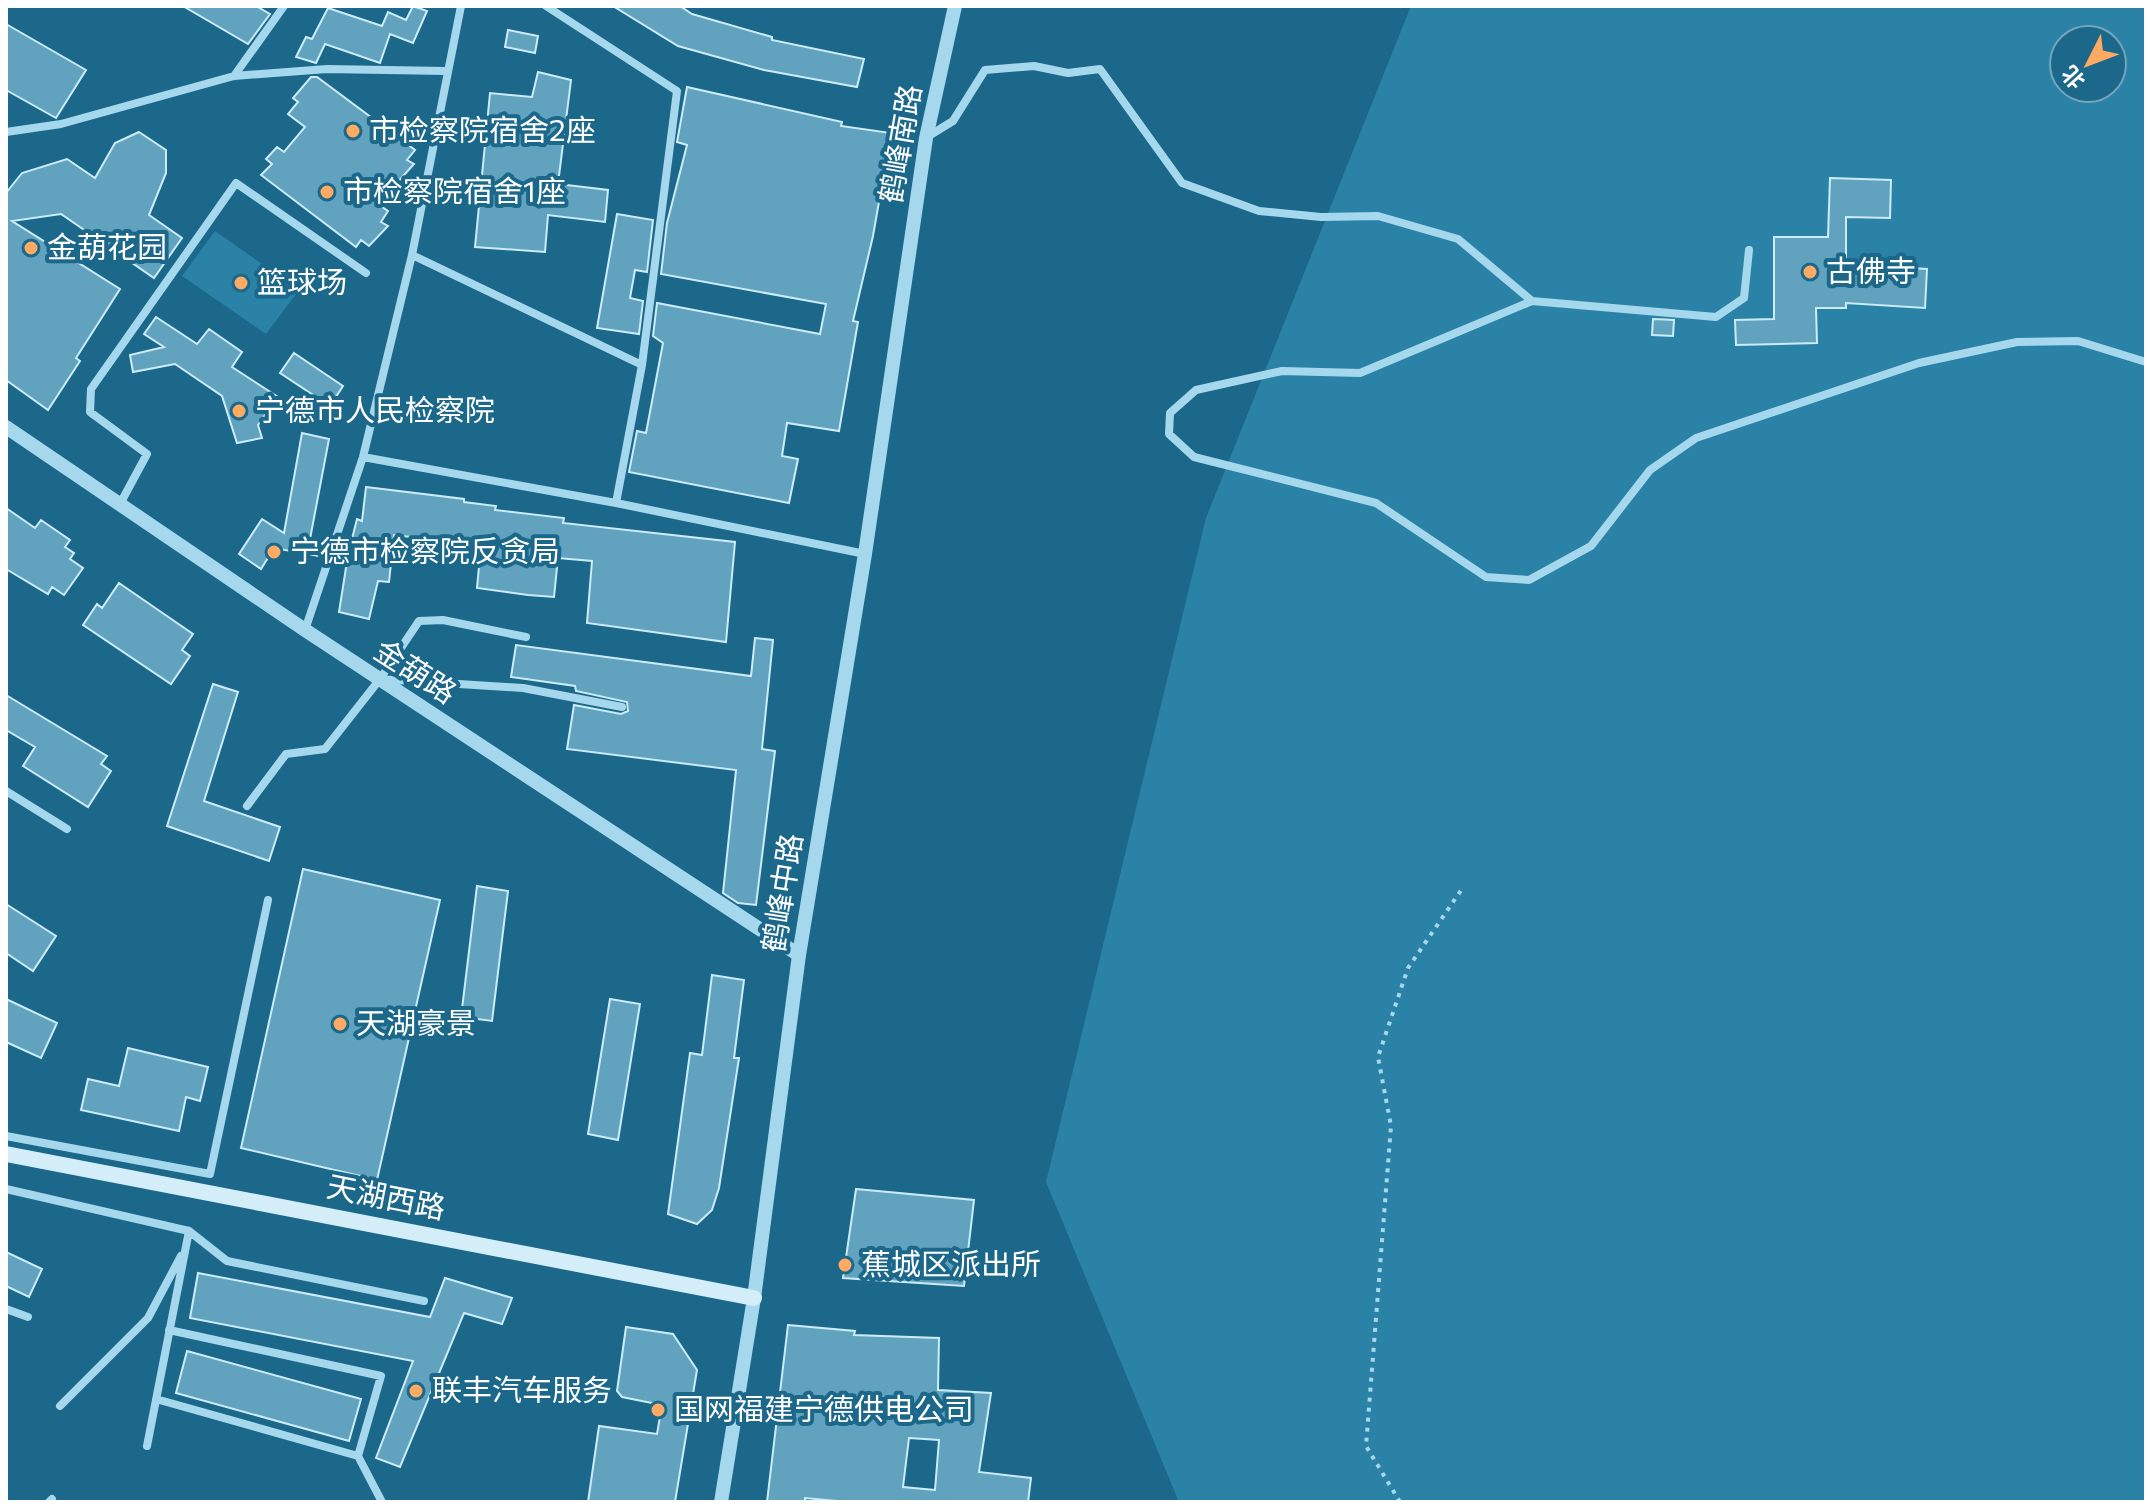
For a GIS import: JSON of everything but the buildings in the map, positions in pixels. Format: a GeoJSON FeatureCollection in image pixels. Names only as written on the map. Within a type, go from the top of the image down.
{"type":"FeatureCollection","features":[{"type":"Feature","properties":{"kind":"main road","name":"天湖西路"},"geometry":{"type":"LineString","coordinates":[[6,1154],[754,1298]]}},
{"type":"Feature","properties":{"kind":"street"},"geometry":{"type":"LineString","coordinates":[[234,76],[284,6]]}},
{"type":"Feature","properties":{"kind":"street"},"geometry":{"type":"LineString","coordinates":[[305,630],[363,457],[412,255],[445,71],[461,6]]}},
{"type":"Feature","properties":{"kind":"street"},"geometry":{"type":"LineString","coordinates":[[546,6],[677,91],[642,365],[616,503]]}},
{"type":"Feature","properties":{"kind":"street","name":"鹤峰南路"},"geometry":{"type":"LineString","coordinates":[[904,293],[926,138],[955,6]]}},
{"type":"Feature","properties":{"kind":"street"},"geometry":{"type":"LineString","coordinates":[[926,138],[953,121],[985,70],[1034,66],[1068,73],[1100,69],[1182,183],[1259,211],[1321,217],[1378,216],[1458,239],[1532,301]]}},
{"type":"Feature","properties":{"kind":"street"},"geometry":{"type":"LineString","coordinates":[[6,132],[61,124],[234,76],[327,69],[445,71]]}},
{"type":"Feature","properties":{"kind":"street"},"geometry":{"type":"LineString","coordinates":[[120,504],[147,454],[90,412],[91,389],[236,183],[366,273]]}},
{"type":"Feature","properties":{"kind":"street"},"geometry":{"type":"LineString","coordinates":[[1749,250],[1744,298],[1716,317],[1532,301],[1360,373],[1282,371],[1196,390],[1170,413],[1169,434],[1194,457],[1376,503],[1486,577],[1529,580],[1591,546],[1650,470],[1696,438],[1919,363],[2017,342],[2078,341],[2146,362]]}},
{"type":"Feature","properties":{"kind":"street"},"geometry":{"type":"LineString","coordinates":[[412,255],[642,365]]}},
{"type":"Feature","properties":{"kind":"street","name":"鹤峰中路"},"geometry":{"type":"LineString","coordinates":[[721,1502],[754,1298],[799,955],[904,293]]}},
{"type":"Feature","properties":{"kind":"street","name":"金葫路"},"geometry":{"type":"LineString","coordinates":[[6,427],[305,630],[799,955]]}},
{"type":"Feature","properties":{"kind":"street"},"geometry":{"type":"LineString","coordinates":[[363,457],[616,503],[865,554]]}},
{"type":"Feature","properties":{"kind":"street"},"geometry":{"type":"LineString","coordinates":[[247,806],[286,754],[325,749],[380,679],[419,621],[443,620],[526,637]]}},
{"type":"Feature","properties":{"kind":"street"},"geometry":{"type":"LineString","coordinates":[[380,679],[523,688],[622,707]]}},
{"type":"Feature","properties":{"kind":"street"},"geometry":{"type":"LineString","coordinates":[[6,791],[67,829]]}},
{"type":"Feature","properties":{"kind":"street"},"geometry":{"type":"LineString","coordinates":[[6,1136],[210,1174],[268,900]]}},
{"type":"Feature","properties":{"kind":"street"},"geometry":{"type":"LineString","coordinates":[[6,1189],[189,1231],[227,1261],[424,1301]]}},
{"type":"Feature","properties":{"kind":"street"},"geometry":{"type":"LineString","coordinates":[[147,1446],[189,1231]]}},
{"type":"Feature","properties":{"kind":"street"},"geometry":{"type":"LineString","coordinates":[[60,1406],[148,1318],[185,1248]]}},
{"type":"Feature","properties":{"kind":"street"},"geometry":{"type":"LineString","coordinates":[[6,1309],[28,1317]]}},
{"type":"Feature","properties":{"kind":"street"},"geometry":{"type":"LineString","coordinates":[[169,1330],[381,1376],[358,1456],[382,1502]]}},
{"type":"Feature","properties":{"kind":"street"},"geometry":{"type":"LineString","coordinates":[[156,1399],[358,1456]]}},
{"type":"Feature","properties":{"kind":"path"},"geometry":{"type":"LineString","coordinates":[[1400,1502],[1366,1446],[1391,1126],[1378,1057],[1408,968],[1462,889]]}},
{"type":"Feature","properties":{"kind":"shaded area"},"geometry":{"type":"Polygon","coordinates":[[[1411,6],[2146,6],[2146,1502],[1179,1502],[1046,1182],[1206,518],[1411,6]]]}},
{"type":"Feature","properties":{"kind":"shaded area","name":"篮球场"},"geometry":{"type":"Polygon","coordinates":[[[215,231],[299,290],[266,334],[182,276],[215,231]]]}},
{"type":"Feature","properties":{"kind":"place","name":"市检察院宿舍2座"},"geometry":{"type":"Point","coordinates":[353,131]}},
{"type":"Feature","properties":{"kind":"place","name":"市检察院宿舍1座"},"geometry":{"type":"Point","coordinates":[327,192]}},
{"type":"Feature","properties":{"kind":"place","name":"金葫花园"},"geometry":{"type":"Point","coordinates":[31,248]}},
{"type":"Feature","properties":{"kind":"place","name":"古佛寺"},"geometry":{"type":"Point","coordinates":[1810,272]}},
{"type":"Feature","properties":{"kind":"place","name":"篮球场"},"geometry":{"type":"Point","coordinates":[241,283]}},
{"type":"Feature","properties":{"kind":"place","name":"宁德市人民检察院"},"geometry":{"type":"Point","coordinates":[239,411]}},
{"type":"Feature","properties":{"kind":"place","name":"宁德市检察院反贪局"},"geometry":{"type":"Point","coordinates":[274,552]}},
{"type":"Feature","properties":{"kind":"place","name":"天湖豪景"},"geometry":{"type":"Point","coordinates":[340,1024]}},
{"type":"Feature","properties":{"kind":"place","name":"蕉城区派出所"},"geometry":{"type":"Point","coordinates":[845,1265]}},
{"type":"Feature","properties":{"kind":"place","name":"联丰汽车服务"},"geometry":{"type":"Point","coordinates":[416,1391]}},
{"type":"Feature","properties":{"kind":"place","name":"国网福建宁德供电公司"},"geometry":{"type":"Point","coordinates":[658,1410]}}]}
